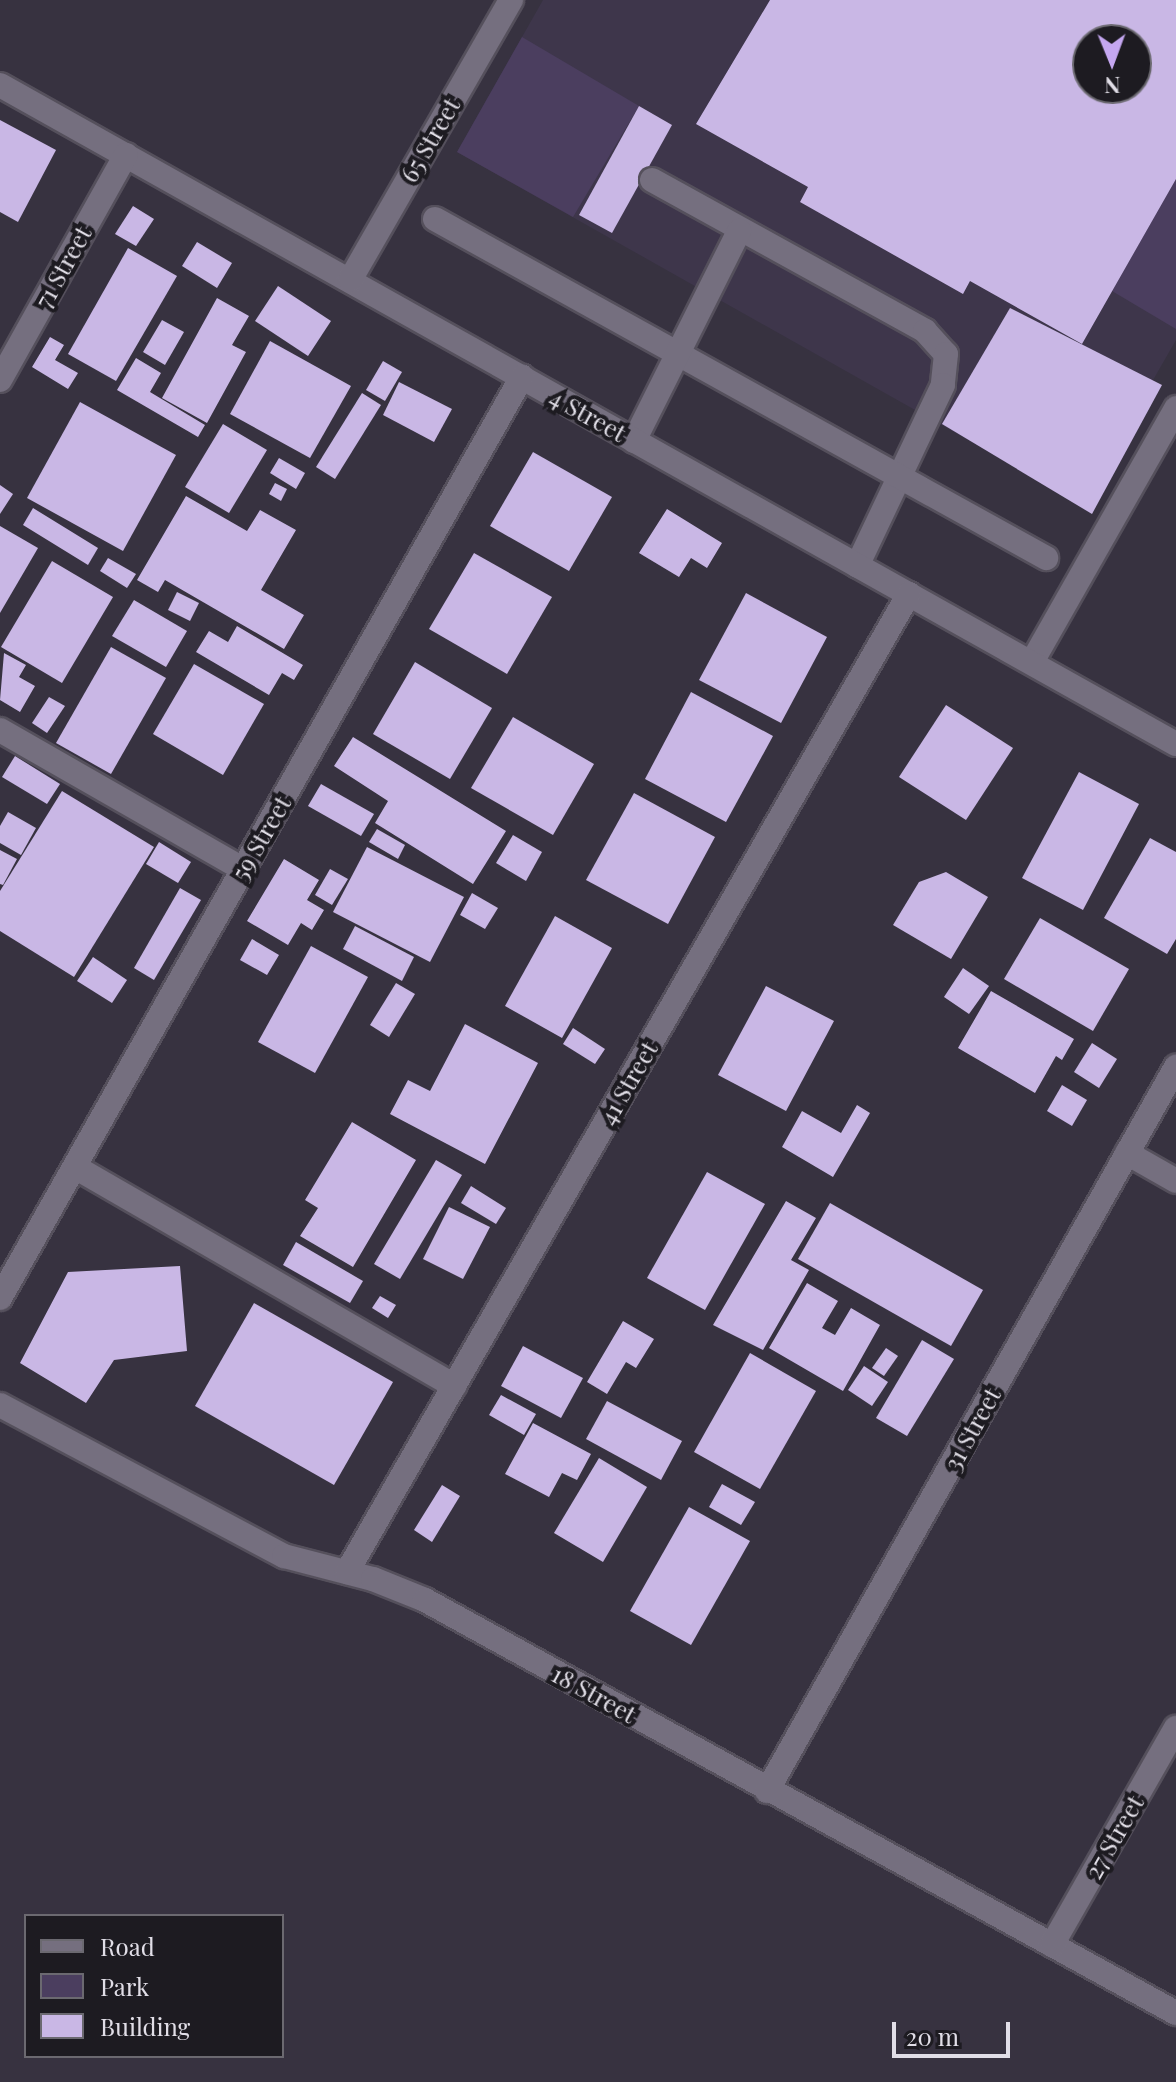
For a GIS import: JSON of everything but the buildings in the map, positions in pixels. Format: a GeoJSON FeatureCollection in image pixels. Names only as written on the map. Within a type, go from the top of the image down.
{"type":"FeatureCollection","features":[{"type":"Feature","properties":{"kind":"street","name":"65 Street"},"geometry":{"type":"LineString","coordinates":[[350,280],[511,0]]}},
{"type":"Feature","properties":{"kind":"street","name":"4 Street"},"geometry":{"type":"LineString","coordinates":[[0,85],[1176,744]]}},
{"type":"Feature","properties":{"kind":"street","name":"71 Street"},"geometry":{"type":"LineString","coordinates":[[0,380],[126,155]]}},
{"type":"Feature","properties":{"kind":"street"},"geometry":{"type":"LineString","coordinates":[[652,180],[939,340],[948,369],[857,566]]}},
{"type":"Feature","properties":{"kind":"street"},"geometry":{"type":"LineString","coordinates":[[435,219],[1046,558]]}},
{"type":"Feature","properties":{"kind":"street"},"geometry":{"type":"LineString","coordinates":[[634,441],[739,231]]}},
{"type":"Feature","properties":{"kind":"street","name":"59 Street"},"geometry":{"type":"LineString","coordinates":[[0,1298],[522,377]]}},
{"type":"Feature","properties":{"kind":"street"},"geometry":{"type":"LineString","coordinates":[[1032,662],[1176,408]]}},
{"type":"Feature","properties":{"kind":"street","name":"41 Street"},"geometry":{"type":"LineString","coordinates":[[347,1572],[909,594]]}},
{"type":"Feature","properties":{"kind":"street"},"geometry":{"type":"LineString","coordinates":[[0,730],[243,869]]}},
{"type":"Feature","properties":{"kind":"street","name":"31 Street"},"geometry":{"type":"LineString","coordinates":[[767,1791],[1176,1067]]}},
{"type":"Feature","properties":{"kind":"street"},"geometry":{"type":"LineString","coordinates":[[1127,1153],[1176,1181]]}},
{"type":"Feature","properties":{"kind":"street"},"geometry":{"type":"LineString","coordinates":[[75,1167],[454,1386]]}},
{"type":"Feature","properties":{"kind":"street","name":"18 Street"},"geometry":{"type":"LineString","coordinates":[[0,1405],[284,1556],[347,1572],[425,1600],[767,1791],[1176,2013]]}},
{"type":"Feature","properties":{"kind":"street","name":"27 Street"},"geometry":{"type":"LineString","coordinates":[[1052,1945],[1176,1728]]}},
{"type":"Feature","properties":{"kind":"shaded area"},"geometry":{"type":"Polygon","coordinates":[[[543,0],[1176,0],[1176,340],[1082,504],[457,152],[543,0]]]}},
{"type":"Feature","properties":{"kind":"green space"},"geometry":{"type":"Polygon","coordinates":[[[522,37],[639,106],[573,217],[457,152],[522,37]]]}},
{"type":"Feature","properties":{"kind":"green space"},"geometry":{"type":"Polygon","coordinates":[[[1176,178],[1176,329],[1112,291],[1176,178]]]}}]}
